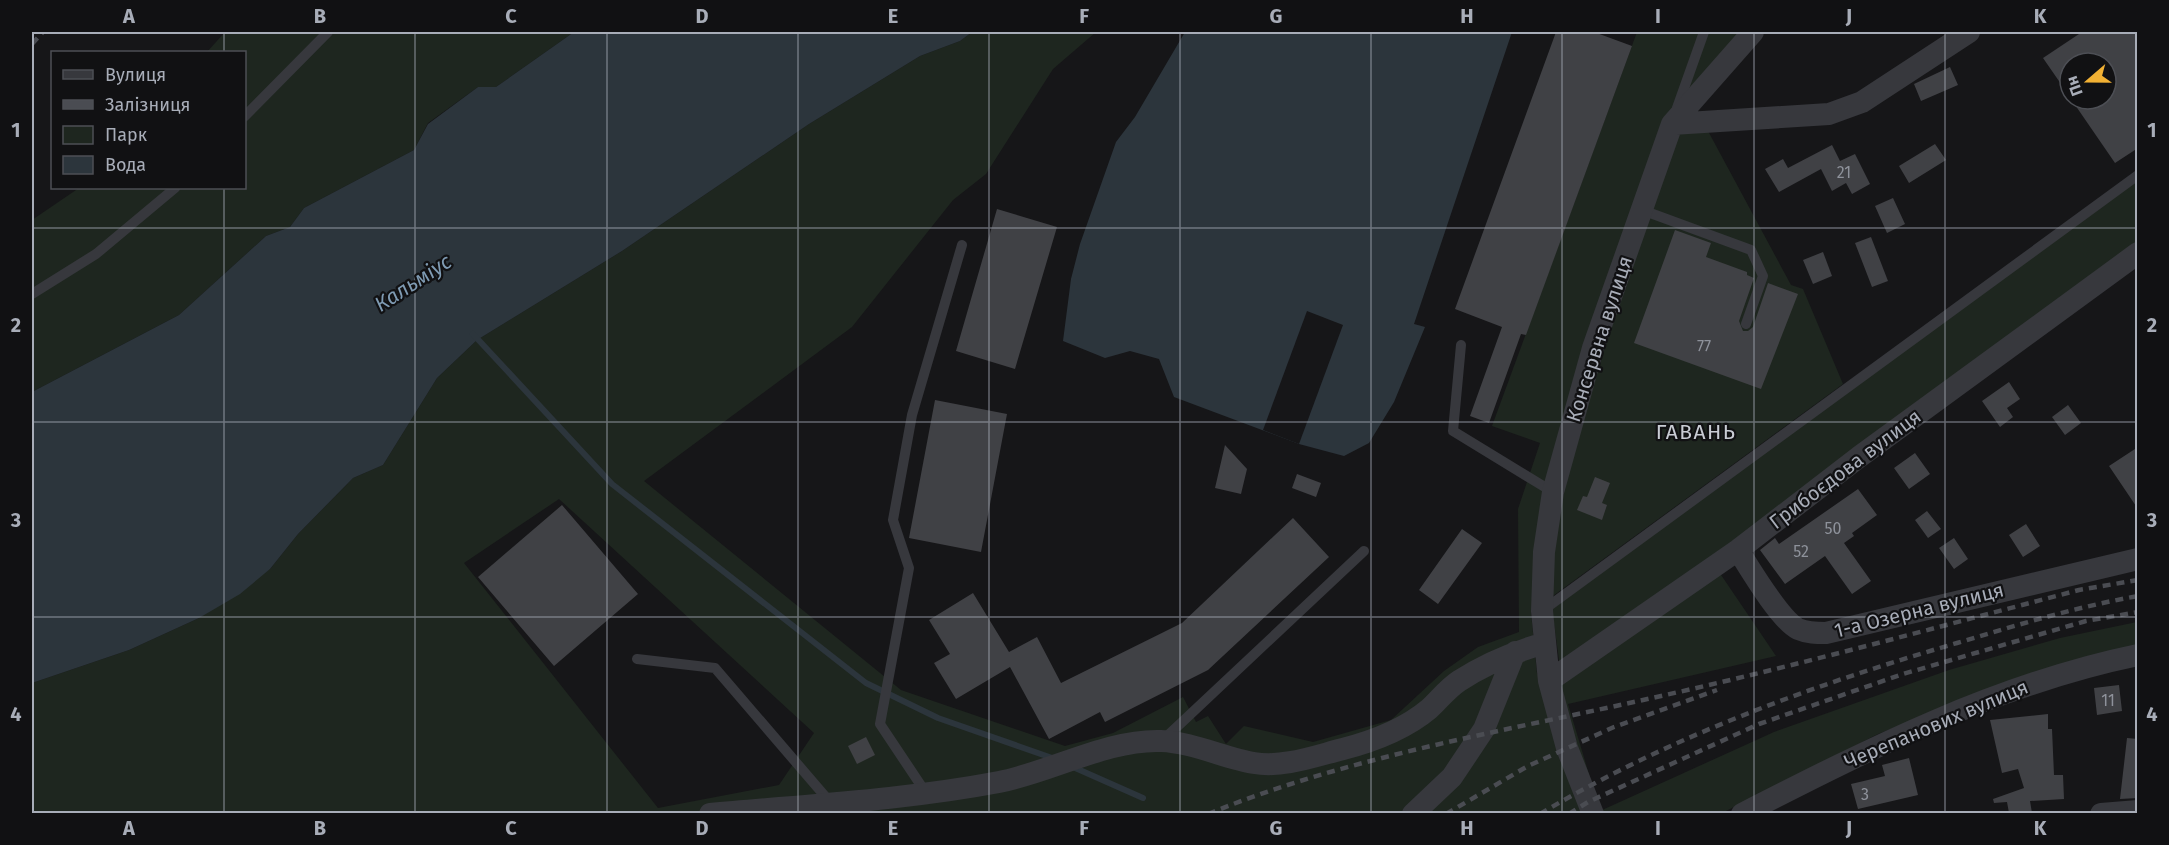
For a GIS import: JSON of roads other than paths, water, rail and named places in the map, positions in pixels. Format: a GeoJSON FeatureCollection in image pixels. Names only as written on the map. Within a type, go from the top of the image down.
{"type":"FeatureCollection","features":[{"type":"Feature","properties":{"kind":"street","name":"Консервна вулиця"},"geometry":{"type":"LineString","coordinates":[[1593,813],[1567,748],[1549,681],[1542,611],[1544,552],[1553,492],[1593,348],[1672,124],[1753,32]]}},
{"type":"Feature","properties":{"kind":"street"},"geometry":{"type":"LineString","coordinates":[[1672,124],[1829,114],[1862,102],[1969,32]]}},
{"type":"Feature","properties":{"kind":"street","name":"Грибоєдова вулиця"},"geometry":{"type":"LineString","coordinates":[[1549,681],[1738,550],[1859,457],[2138,253]]}},
{"type":"Feature","properties":{"kind":"street","name":"1-а Озерна вулиця"},"geometry":{"type":"LineString","coordinates":[[1738,550],[1766,592],[1796,628],[1818,633],[2138,559]]}},
{"type":"Feature","properties":{"kind":"street"},"geometry":{"type":"LineString","coordinates":[[710,813],[926,793],[990,784],[1033,774],[1083,756],[1128,745],[1162,741],[1256,764],[1285,763],[1346,749],[1385,736],[1406,726],[1428,710],[1456,683],[1482,666],[1515,652],[1545,643]]}},
{"type":"Feature","properties":{"kind":"street"},"geometry":{"type":"LineString","coordinates":[[1413,813],[1452,777],[1484,729],[1515,652]]}},
{"type":"Feature","properties":{"kind":"street","name":"Черепанових вулиця"},"geometry":{"type":"LineString","coordinates":[[1742,813],[1881,743],[2036,682],[2138,655]]}},
{"type":"Feature","properties":{"kind":"street"},"geometry":{"type":"LineString","coordinates":[[2101,813],[2138,811]]}},
{"type":"Feature","properties":{"kind":"lane"},"geometry":{"type":"LineString","coordinates":[[246,115],[328,32]]}},
{"type":"Feature","properties":{"kind":"lane"},"geometry":{"type":"LineString","coordinates":[[1672,124],[1704,32]]}},
{"type":"Feature","properties":{"kind":"lane"},"geometry":{"type":"LineString","coordinates":[[1542,611],[2138,175]]}},
{"type":"Feature","properties":{"kind":"lane"},"geometry":{"type":"LineString","coordinates":[[32,294],[96,254],[174,189]]}},
{"type":"Feature","properties":{"kind":"lane"},"geometry":{"type":"LineString","coordinates":[[1642,210],[1751,250],[1763,276],[1746,324]]}},
{"type":"Feature","properties":{"kind":"lane"},"geometry":{"type":"LineString","coordinates":[[926,793],[879,724],[909,568],[893,520],[912,415],[962,245]]}},
{"type":"Feature","properties":{"kind":"lane"},"geometry":{"type":"LineString","coordinates":[[1461,345],[1453,430],[1553,492]]}},
{"type":"Feature","properties":{"kind":"lane"},"geometry":{"type":"LineString","coordinates":[[1162,741],[1364,551]]}},
{"type":"Feature","properties":{"kind":"lane"},"geometry":{"type":"LineString","coordinates":[[637,659],[715,668],[830,802]]}},
{"type":"Feature","properties":{"kind":"water","name":"Кальміус"},"geometry":{"type":"Polygon","coordinates":[[[574,32],[972,32],[960,41],[920,56],[809,124],[622,251],[477,340],[437,378],[383,465],[353,478],[298,534],[270,569],[240,594],[199,618],[129,650],[32,683],[32,392],[179,315],[266,236],[290,227],[304,208],[414,150],[428,124],[478,87],[496,87],[574,32]]]}},
{"type":"Feature","properties":{"kind":"water"},"geometry":{"type":"Polygon","coordinates":[[[1185,32],[1512,32],[1414,324],[1425,327],[1394,402],[1369,443],[1344,456],[1299,444],[1174,397],[1159,359],[1130,351],[1105,358],[1063,341],[1071,279],[1080,244],[1116,142],[1135,117],[1185,32]]]}},
{"type":"Feature","properties":{"kind":"waterway"},"geometry":{"type":"LineString","coordinates":[[473,334],[612,484],[866,683],[938,718],[1055,759]]}},
{"type":"Feature","properties":{"kind":"waterway"},"geometry":{"type":"LineString","coordinates":[[1073,767],[1143,798]]}},
{"type":"Feature","properties":{"kind":"railway"},"geometry":{"type":"LineString","coordinates":[[32,44],[43,32]]}},
{"type":"Feature","properties":{"kind":"railway"},"geometry":{"type":"LineString","coordinates":[[1208,814],[1313,777],[1422,748],[1752,675],[2079,590],[2138,580]]}},
{"type":"Feature","properties":{"kind":"railway"},"geometry":{"type":"LineString","coordinates":[[1540,814],[1639,761],[1743,715],[1796,695],[1903,659],[2002,630],[2069,611],[2138,596]]}},
{"type":"Feature","properties":{"kind":"railway"},"geometry":{"type":"LineString","coordinates":[[1569,814],[1588,802],[1759,724],[1903,674],[2086,621],[2138,612]]}},
{"type":"Feature","properties":{"kind":"railway"},"geometry":{"type":"LineString","coordinates":[[1446,814],[1528,766],[1614,727],[1717,690]]}},
{"type":"Feature","properties":{"kind":"district","name":"ГАВАНЬ"},"geometry":{"type":"Point","coordinates":[1696,432]}}]}
